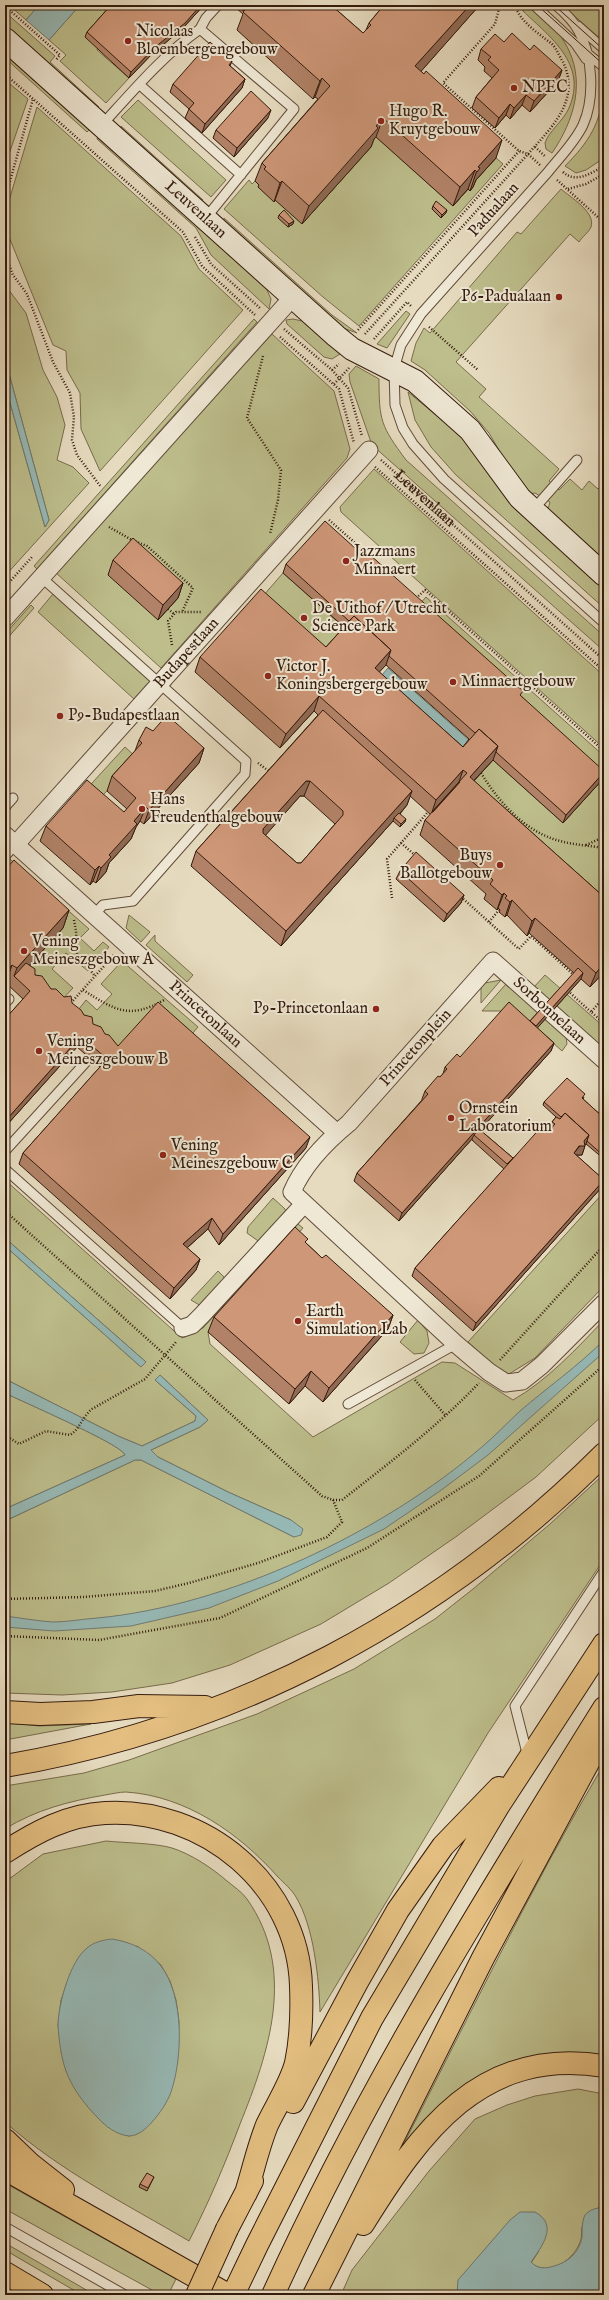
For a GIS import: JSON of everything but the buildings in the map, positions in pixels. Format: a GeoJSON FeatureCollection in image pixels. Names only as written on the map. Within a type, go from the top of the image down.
{"type":"FeatureCollection","features":[{"type":"Feature","properties":{"kind":"highway"},"geometry":{"type":"LineString","coordinates":[[5,1766],[75,1752],[130,1738],[222,1707],[304,1670],[358,1643],[411,1611],[483,1560],[530,1522],[604,1454]]}},
{"type":"Feature","properties":{"kind":"highway"},"geometry":{"type":"LineString","coordinates":[[234,2295],[256,2245],[372,2018],[528,1758],[604,1644]]}},
{"type":"Feature","properties":{"kind":"highway"},"geometry":{"type":"LineString","coordinates":[[5,1712],[40,1714],[93,1712],[139,1706],[222,1707]]}},
{"type":"Feature","properties":{"kind":"highway"},"geometry":{"type":"LineString","coordinates":[[273,2295],[288,2262],[387,2070],[446,1965],[501,1873],[604,1708]]}},
{"type":"Feature","properties":{"kind":"highway"},"geometry":{"type":"LineString","coordinates":[[317,2288],[479,1965],[590,1759],[604,1719]]}},
{"type":"Feature","properties":{"kind":"highway"},"geometry":{"type":"LineString","coordinates":[[196,2295],[227,2229],[356,1982],[398,1910],[443,1846],[528,1758]]}},
{"type":"Feature","properties":{"kind":"highway"},"geometry":{"type":"LineString","coordinates":[[5,1852],[36,1832],[72,1818],[103,1813],[133,1812],[184,1825],[207,1836],[247,1866],[264,1886],[279,1910],[296,1956],[301,1985],[300,2024],[296,2064],[266,2127],[246,2193]]}},
{"type":"Feature","properties":{"kind":"highway"},"geometry":{"type":"LineString","coordinates":[[317,2288],[349,2246],[397,2168],[432,2126],[459,2102],[492,2081],[521,2069],[554,2063],[585,2063],[604,2066]]}},
{"type":"Feature","properties":{"kind":"highway"},"geometry":{"type":"LineString","coordinates":[[5,2140],[30,2164],[110,2230]]}},
{"type":"Feature","properties":{"kind":"highway"},"geometry":{"type":"LineString","coordinates":[[5,2169],[110,2230],[228,2295]]}},
{"type":"Feature","properties":{"kind":"highway"},"geometry":{"type":"LineString","coordinates":[[5,2273],[36,2292]]}},
{"type":"Feature","properties":{"kind":"highway"},"geometry":{"type":"LineString","coordinates":[[5,2277],[36,2292]]}},
{"type":"Feature","properties":{"kind":"main road","name":"Leuvenlaan"},"geometry":{"type":"LineString","coordinates":[[6,40],[101,126],[199,227],[292,298],[352,348],[415,381],[470,430],[510,487],[604,575]]}},
{"type":"Feature","properties":{"kind":"street"},"geometry":{"type":"LineString","coordinates":[[5,618],[292,298]]}},
{"type":"Feature","properties":{"kind":"street","name":"Budapestlaan"},"geometry":{"type":"LineString","coordinates":[[9,845],[175,666],[366,453]]}},
{"type":"Feature","properties":{"kind":"street","name":"Princetonlaan"},"geometry":{"type":"LineString","coordinates":[[9,845],[74,897],[337,1133]]}},
{"type":"Feature","properties":{"kind":"street","name":"Sorbonnelaan"},"geometry":{"type":"LineString","coordinates":[[494,962],[604,1060]]}},
{"type":"Feature","properties":{"kind":"street","name":"Princetonplein"},"geometry":{"type":"LineString","coordinates":[[337,1133],[349,1123],[494,962]]}},
{"type":"Feature","properties":{"kind":"street"},"geometry":{"type":"LineString","coordinates":[[337,1133],[298,1177],[292,1192],[456,1344],[489,1372],[506,1383],[522,1381],[542,1365],[604,1302]]}},
{"type":"Feature","properties":{"kind":"street"},"geometry":{"type":"LineString","coordinates":[[183,1328],[192,1325],[212,1305],[304,1204]]}},
{"type":"Feature","properties":{"kind":"lane"},"geometry":{"type":"LineString","coordinates":[[101,126],[187,38],[200,29],[206,18],[218,5]]}},
{"type":"Feature","properties":{"kind":"lane","name":"Padualaan"},"geometry":{"type":"LineString","coordinates":[[534,5],[575,43],[587,57]]}},
{"type":"Feature","properties":{"kind":"lane","name":"Padualaan"},"geometry":{"type":"LineString","coordinates":[[394,369],[401,345],[421,314],[548,172],[577,135],[588,112],[591,77],[587,57],[578,30],[556,5]]}},
{"type":"Feature","properties":{"kind":"lane"},"geometry":{"type":"LineString","coordinates":[[567,16],[604,49]]}},
{"type":"Feature","properties":{"kind":"lane"},"geometry":{"type":"LineString","coordinates":[[199,227],[294,109],[200,29]]}},
{"type":"Feature","properties":{"kind":"lane"},"geometry":{"type":"LineString","coordinates":[[587,57],[604,67]]}},
{"type":"Feature","properties":{"kind":"lane"},"geometry":{"type":"LineString","coordinates":[[140,85],[241,175]]}},
{"type":"Feature","properties":{"kind":"lane","name":"Leuvenlaan"},"geometry":{"type":"LineString","coordinates":[[394,369],[395,405],[403,428],[425,459],[444,479],[604,623]]}},
{"type":"Feature","properties":{"kind":"lane"},"geometry":{"type":"LineString","coordinates":[[533,510],[577,460]]}},
{"type":"Feature","properties":{"kind":"lane"},"geometry":{"type":"LineString","coordinates":[[42,577],[160,682],[246,762],[245,774],[133,901],[103,905],[94,915]]}},
{"type":"Feature","properties":{"kind":"lane"},"geometry":{"type":"LineString","coordinates":[[5,807],[13,798]]}},
{"type":"Feature","properties":{"kind":"lane"},"geometry":{"type":"LineString","coordinates":[[5,1151],[86,1062]]}},
{"type":"Feature","properties":{"kind":"lane"},"geometry":{"type":"LineString","coordinates":[[5,1169],[183,1328]]}},
{"type":"Feature","properties":{"kind":"lane"},"geometry":{"type":"LineString","coordinates":[[348,1404],[456,1344]]}},
{"type":"Feature","properties":{"kind":"lane"},"geometry":{"type":"LineString","coordinates":[[528,1758],[515,1706],[604,1571]]}},
{"type":"Feature","properties":{"kind":"lane"},"geometry":{"type":"LineString","coordinates":[[5,2227],[125,2295]]}},
{"type":"Feature","properties":{"kind":"path"},"geometry":{"type":"LineString","coordinates":[[500,5],[495,24],[443,83],[519,151],[528,154],[568,189],[600,219],[604,227]]}},
{"type":"Feature","properties":{"kind":"path"},"geometry":{"type":"LineString","coordinates":[[332,370],[528,154],[553,125],[567,103],[568,75],[555,47],[519,16],[514,5]]}},
{"type":"Feature","properties":{"kind":"path"},"geometry":{"type":"LineString","coordinates":[[5,6],[60,55],[55,62]]}},
{"type":"Feature","properties":{"kind":"path"},"geometry":{"type":"LineString","coordinates":[[5,74],[182,232],[202,266],[270,323],[280,337],[340,389],[355,448],[366,453],[604,672]]}},
{"type":"Feature","properties":{"kind":"path"},"geometry":{"type":"LineString","coordinates":[[5,199],[33,99]]}},
{"type":"Feature","properties":{"kind":"path"},"geometry":{"type":"LineString","coordinates":[[352,326],[358,330],[519,151]]}},
{"type":"Feature","properties":{"kind":"path"},"geometry":{"type":"LineString","coordinates":[[568,189],[586,184],[604,174]]}},
{"type":"Feature","properties":{"kind":"path","name":"Leuvenlaan"},"geometry":{"type":"LineString","coordinates":[[199,227],[211,264],[259,308]]}},
{"type":"Feature","properties":{"kind":"path"},"geometry":{"type":"LineString","coordinates":[[5,254],[14,275],[27,294],[53,362],[70,393],[74,417],[72,440],[77,455],[111,500]]}},
{"type":"Feature","properties":{"kind":"path"},"geometry":{"type":"LineString","coordinates":[[407,302],[412,301]]}},
{"type":"Feature","properties":{"kind":"path","name":"Leuvenlaan"},"geometry":{"type":"LineString","coordinates":[[270,323],[332,370],[348,388],[366,453],[604,660]]}},
{"type":"Feature","properties":{"kind":"path"},"geometry":{"type":"LineString","coordinates":[[276,341],[280,337]]}},
{"type":"Feature","properties":{"kind":"path"},"geometry":{"type":"LineString","coordinates":[[267,350],[263,355],[247,418],[281,470],[278,500],[270,537]]}},
{"type":"Feature","properties":{"kind":"path"},"geometry":{"type":"LineString","coordinates":[[316,509],[375,561]]}},
{"type":"Feature","properties":{"kind":"path"},"geometry":{"type":"LineString","coordinates":[[95,518],[132,540],[147,546],[193,588],[182,612]]}},
{"type":"Feature","properties":{"kind":"path"},"geometry":{"type":"LineString","coordinates":[[5,587],[32,557]]}},
{"type":"Feature","properties":{"kind":"path"},"geometry":{"type":"LineString","coordinates":[[412,603],[425,590],[604,751]]}},
{"type":"Feature","properties":{"kind":"path"},"geometry":{"type":"LineString","coordinates":[[411,592],[417,598]]}},
{"type":"Feature","properties":{"kind":"path"},"geometry":{"type":"LineString","coordinates":[[168,609],[174,614]]}},
{"type":"Feature","properties":{"kind":"path"},"geometry":{"type":"LineString","coordinates":[[175,666],[168,621],[174,614],[176,612],[224,612]]}},
{"type":"Feature","properties":{"kind":"path"},"geometry":{"type":"LineString","coordinates":[[269,773],[274,767]]}},
{"type":"Feature","properties":{"kind":"path"},"geometry":{"type":"LineString","coordinates":[[481,773],[495,795],[510,811],[538,832],[563,842],[604,848]]}},
{"type":"Feature","properties":{"kind":"path"},"geometry":{"type":"LineString","coordinates":[[392,898],[387,859],[428,812]]}},
{"type":"Feature","properties":{"kind":"path"},"geometry":{"type":"LineString","coordinates":[[585,845],[604,837]]}},
{"type":"Feature","properties":{"kind":"path"},"geometry":{"type":"LineString","coordinates":[[401,843],[419,859]]}},
{"type":"Feature","properties":{"kind":"path"},"geometry":{"type":"LineString","coordinates":[[460,895],[519,949],[531,936],[577,977],[572,983]]}},
{"type":"Feature","properties":{"kind":"path"},"geometry":{"type":"LineString","coordinates":[[74,897],[70,909],[75,924],[77,954],[95,976]]}},
{"type":"Feature","properties":{"kind":"path"},"geometry":{"type":"LineString","coordinates":[[489,922],[499,910]]}},
{"type":"Feature","properties":{"kind":"path"},"geometry":{"type":"LineString","coordinates":[[67,1008],[125,943]]}},
{"type":"Feature","properties":{"kind":"path"},"geometry":{"type":"LineString","coordinates":[[566,989],[604,1023]]}},
{"type":"Feature","properties":{"kind":"path"},"geometry":{"type":"LineString","coordinates":[[83,990],[114,1008],[136,1012],[155,1005],[179,992]]}},
{"type":"Feature","properties":{"kind":"path"},"geometry":{"type":"LineString","coordinates":[[591,1012],[604,997]]}},
{"type":"Feature","properties":{"kind":"path"},"geometry":{"type":"LineString","coordinates":[[5,1210],[322,1496],[333,1500],[342,1500],[446,1416],[489,1372],[604,1244]]}},
{"type":"Feature","properties":{"kind":"path"},"geometry":{"type":"LineString","coordinates":[[5,1435],[19,1444],[46,1431],[70,1435],[77,1431],[85,1414],[145,1379],[166,1354]]}},
{"type":"Feature","properties":{"kind":"path"},"geometry":{"type":"LineString","coordinates":[[5,1636],[99,1640],[220,1618],[367,1548],[472,1480],[604,1365]]}},
{"type":"Feature","properties":{"kind":"path"},"geometry":{"type":"LineString","coordinates":[[407,1371],[446,1416]]}},
{"type":"Feature","properties":{"kind":"path"},"geometry":{"type":"LineString","coordinates":[[5,1599],[83,1597],[155,1591],[230,1572],[327,1537],[342,1522],[333,1500]]}},
{"type":"Feature","properties":{"kind":"green space"},"geometry":{"type":"Polygon","coordinates":[[[9,5],[39,5],[26,20],[9,5]]]}},
{"type":"Feature","properties":{"kind":"green space"},"geometry":{"type":"Polygon","coordinates":[[[80,5],[114,5],[97,50],[129,78],[106,103],[60,61],[66,55],[49,40],[80,5]]]}},
{"type":"Feature","properties":{"kind":"green space"},"geometry":{"type":"Polygon","coordinates":[[[520,5],[529,5],[558,32],[572,57],[575,71],[575,100],[572,114],[566,128],[552,153],[546,149],[545,143],[549,135],[564,117],[569,108],[574,92],[574,78],[570,65],[563,53],[544,31],[523,11],[520,5]]]}},
{"type":"Feature","properties":{"kind":"green space"},"geometry":{"type":"Polygon","coordinates":[[[562,5],[598,5],[604,10],[604,42],[562,5]]]}},
{"type":"Feature","properties":{"kind":"green space"},"geometry":{"type":"Polygon","coordinates":[[[5,12],[55,56],[50,62],[99,107],[96,107],[5,25],[5,12]]]}},
{"type":"Feature","properties":{"kind":"green space"},"geometry":{"type":"Polygon","coordinates":[[[5,53],[90,129],[87,132],[5,58],[5,53]]]}},
{"type":"Feature","properties":{"kind":"green space"},"geometry":{"type":"Polygon","coordinates":[[[10,84],[28,99],[9,154],[5,157],[5,89],[10,84]]]}},
{"type":"Feature","properties":{"kind":"green space"},"geometry":{"type":"Polygon","coordinates":[[[603,88],[604,158],[586,170],[576,173],[565,166],[581,148],[593,131],[600,111],[603,88]]]}},
{"type":"Feature","properties":{"kind":"green space"},"geometry":{"type":"Polygon","coordinates":[[[138,100],[226,180],[211,197],[121,117],[138,100]]]}},
{"type":"Feature","properties":{"kind":"green space"},"geometry":{"type":"Polygon","coordinates":[[[37,107],[181,236],[199,269],[243,310],[100,471],[81,429],[80,393],[67,370],[66,351],[53,345],[5,227],[5,214],[37,107]]]}},
{"type":"Feature","properties":{"kind":"green space"},"geometry":{"type":"Polygon","coordinates":[[[121,126],[203,200],[200,202],[122,132],[121,126]]]}},
{"type":"Feature","properties":{"kind":"green space"},"geometry":{"type":"Polygon","coordinates":[[[98,136],[267,290],[271,299],[269,309],[211,255],[196,228],[97,139],[98,136]]]}},
{"type":"Feature","properties":{"kind":"green space"},"geometry":{"type":"Polygon","coordinates":[[[376,137],[453,206],[468,189],[470,190],[471,185],[496,158],[503,164],[359,326],[323,297],[224,209],[249,180],[252,184],[255,181],[259,185],[258,187],[274,201],[369,145],[376,137]]]}},
{"type":"Feature","properties":{"kind":"green space"},"geometry":{"type":"Polygon","coordinates":[[[561,189],[586,210],[592,221],[590,229],[579,242],[570,234],[456,362],[486,389],[479,397],[559,469],[549,481],[559,490],[570,479],[582,490],[589,481],[598,489],[604,482],[604,555],[596,556],[547,513],[550,502],[535,493],[529,494],[506,462],[489,433],[470,411],[425,370],[411,361],[416,343],[424,328],[430,333],[517,232],[521,234],[561,189]]]}},
{"type":"Feature","properties":{"kind":"green space"},"geometry":{"type":"Polygon","coordinates":[[[224,218],[332,315],[357,333],[343,328],[224,223],[224,218]]]}},
{"type":"Feature","properties":{"kind":"green space"},"geometry":{"type":"Polygon","coordinates":[[[5,285],[26,313],[43,370],[57,397],[65,425],[57,460],[73,467],[89,483],[5,576],[5,385],[45,527],[49,520],[5,359],[5,285]]]}},
{"type":"Feature","properties":{"kind":"green space"},"geometry":{"type":"Polygon","coordinates":[[[406,311],[410,314],[387,348],[377,344],[406,311]]]}},
{"type":"Feature","properties":{"kind":"green space"},"geometry":{"type":"Polygon","coordinates":[[[254,319],[257,322],[37,569],[34,566],[254,319]]]}},
{"type":"Feature","properties":{"kind":"green space"},"geometry":{"type":"Polygon","coordinates":[[[293,319],[302,321],[340,354],[332,359],[324,357],[287,324],[286,320],[293,319]]]}},
{"type":"Feature","properties":{"kind":"green space"},"geometry":{"type":"Polygon","coordinates":[[[272,334],[334,391],[350,449],[347,458],[161,668],[55,572],[272,334]]]}},
{"type":"Feature","properties":{"kind":"green space"},"geometry":{"type":"Polygon","coordinates":[[[356,366],[379,379],[381,414],[386,431],[406,460],[604,636],[604,651],[372,445],[350,382],[349,374],[356,366]]]}},
{"type":"Feature","properties":{"kind":"green space"},"geometry":{"type":"Polygon","coordinates":[[[408,392],[465,439],[516,510],[604,590],[604,608],[456,475],[431,447],[415,420],[408,392]]]}},
{"type":"Feature","properties":{"kind":"green space"},"geometry":{"type":"Polygon","coordinates":[[[374,469],[604,676],[604,748],[341,512],[340,507],[374,469]]]}},
{"type":"Feature","properties":{"kind":"green space"},"geometry":{"type":"Polygon","coordinates":[[[283,573],[349,632],[321,662],[256,604],[283,573]]]}},
{"type":"Feature","properties":{"kind":"green space"},"geometry":{"type":"Polygon","coordinates":[[[53,594],[150,681],[134,699],[38,612],[53,594]]]}},
{"type":"Feature","properties":{"kind":"green space"},"geometry":{"type":"Polygon","coordinates":[[[426,597],[604,756],[604,916],[464,791],[493,760],[563,823],[417,607],[426,597]]]}},
{"type":"Feature","properties":{"kind":"green space"},"geometry":{"type":"Polygon","coordinates":[[[31,605],[34,608],[5,641],[5,634],[31,605]]]}},
{"type":"Feature","properties":{"kind":"green space"},"geometry":{"type":"Polygon","coordinates":[[[125,747],[137,758],[94,805],[82,794],[125,747]]]}},
{"type":"Feature","properties":{"kind":"green space"},"geometry":{"type":"Polygon","coordinates":[[[10,859],[89,929],[80,938],[94,951],[103,942],[109,947],[88,971],[66,953],[52,969],[73,988],[57,1005],[22,973],[5,881],[5,864],[10,859]]]}},
{"type":"Feature","properties":{"kind":"green space"},"geometry":{"type":"Polygon","coordinates":[[[129,915],[150,932],[141,942],[126,928],[129,915]]]}},
{"type":"Feature","properties":{"kind":"green space"},"geometry":{"type":"Polygon","coordinates":[[[155,935],[155,941],[193,975],[187,982],[146,945],[155,935]]]}},
{"type":"Feature","properties":{"kind":"green space"},"geometry":{"type":"Polygon","coordinates":[[[122,961],[198,1027],[186,1041],[114,1057],[72,1018],[86,1000],[97,1010],[112,994],[101,984],[122,961]]]}},
{"type":"Feature","properties":{"kind":"green space"},"geometry":{"type":"Polygon","coordinates":[[[545,975],[604,1027],[604,1050],[534,987],[545,975]]]}},
{"type":"Feature","properties":{"kind":"green space"},"geometry":{"type":"Polygon","coordinates":[[[501,980],[481,1003],[481,988],[485,983],[501,980]]]}},
{"type":"Feature","properties":{"kind":"green space"},"geometry":{"type":"Polygon","coordinates":[[[506,984],[566,1037],[567,1044],[562,1051],[530,1022],[506,1011],[482,1011],[506,984]]]}},
{"type":"Feature","properties":{"kind":"green space"},"geometry":{"type":"Polygon","coordinates":[[[5,1180],[182,1338],[203,1328],[298,1224],[303,1228],[208,1332],[210,1344],[313,1437],[442,1362],[455,1363],[513,1400],[550,1374],[604,1320],[604,1414],[536,1477],[457,1536],[389,1583],[321,1624],[230,1665],[172,1683],[112,1692],[62,1695],[5,1693],[5,1521],[135,1460],[141,1460],[294,1537],[291,1520],[228,1492],[158,1457],[151,1450],[200,1427],[208,1420],[160,1375],[155,1380],[196,1416],[195,1421],[142,1446],[118,1436],[5,1379],[5,1246],[141,1367],[146,1362],[5,1238],[5,1180]]]}},
{"type":"Feature","properties":{"kind":"green space"},"geometry":{"type":"Polygon","coordinates":[[[604,1192],[604,1286],[535,1358],[509,1374],[500,1371],[468,1342],[604,1192]]]}},
{"type":"Feature","properties":{"kind":"green space"},"geometry":{"type":"Polygon","coordinates":[[[273,1198],[285,1209],[286,1213],[261,1243],[247,1233],[248,1227],[273,1198]]]}},
{"type":"Feature","properties":{"kind":"green space"},"geometry":{"type":"Polygon","coordinates":[[[218,1271],[224,1277],[225,1281],[201,1306],[191,1300],[218,1271]]]}},
{"type":"Feature","properties":{"kind":"green space"},"geometry":{"type":"Polygon","coordinates":[[[418,1320],[427,1331],[429,1343],[424,1353],[414,1354],[400,1342],[418,1320]]]}},
{"type":"Feature","properties":{"kind":"green space"},"geometry":{"type":"Polygon","coordinates":[[[5,1393],[108,1442],[125,1455],[5,1509],[5,1393]]]}},
{"type":"Feature","properties":{"kind":"green space"},"geometry":{"type":"Polygon","coordinates":[[[604,1474],[604,1559],[488,1733],[320,2012],[317,1969],[311,1938],[302,1909],[296,1897],[263,1861],[229,1832],[210,1820],[190,1809],[170,1801],[148,1795],[123,1792],[79,1800],[53,1807],[16,1822],[5,1829],[5,1786],[84,1773],[129,1760],[257,1714],[354,1669],[435,1619],[550,1524],[604,1474]]]}},
{"type":"Feature","properties":{"kind":"green space"},"geometry":{"type":"Polygon","coordinates":[[[5,1722],[39,1726],[91,1724],[5,1740],[5,1722]]]}},
{"type":"Feature","properties":{"kind":"green space"},"geometry":{"type":"Polygon","coordinates":[[[604,1764],[604,2060],[534,2062],[396,2159],[523,1910],[604,1764]]]}},
{"type":"Feature","properties":{"kind":"green space"},"geometry":{"type":"Polygon","coordinates":[[[106,1841],[149,1844],[172,1848],[201,1862],[215,1871],[240,1892],[247,1899],[262,1926],[271,1954],[274,1982],[273,2011],[268,2040],[251,2097],[229,2154],[189,2241],[94,2186],[48,2156],[5,2122],[5,1882],[43,1854],[106,1841]],[[137,1946],[71,1973],[61,2000],[58,2025],[66,2071],[117,2132],[129,2136],[139,2133],[178,2051],[179,2021],[176,2000],[170,1981],[161,1965],[137,1946]]]}},
{"type":"Feature","properties":{"kind":"green space"},"geometry":{"type":"Polygon","coordinates":[[[578,2089],[604,2094],[604,2208],[598,2208],[585,2222],[582,2227],[581,2239],[578,2246],[568,2259],[553,2267],[538,2267],[531,2263],[539,2251],[456,2291],[457,2295],[341,2295],[352,2270],[429,2171],[475,2119],[507,2105],[535,2096],[578,2089]]]}},
{"type":"Feature","properties":{"kind":"green space"},"geometry":{"type":"Polygon","coordinates":[[[5,2183],[176,2279],[168,2295],[161,2295],[5,2209],[5,2183]]]}},
{"type":"Feature","properties":{"kind":"green space"},"geometry":{"type":"Polygon","coordinates":[[[5,2243],[95,2295],[82,2295],[5,2250],[5,2243]]]}},
{"type":"Feature","properties":{"kind":"water"},"geometry":{"type":"Polygon","coordinates":[[[39,5],[80,5],[49,40],[26,20],[39,5]]]}},
{"type":"Feature","properties":{"kind":"water"},"geometry":{"type":"Polygon","coordinates":[[[5,359],[49,520],[45,527],[5,385],[5,359]]]}},
{"type":"Feature","properties":{"kind":"water"},"geometry":{"type":"Polygon","coordinates":[[[388,668],[470,741],[463,748],[381,676],[388,668]]]}},
{"type":"Feature","properties":{"kind":"water"},"geometry":{"type":"Polygon","coordinates":[[[5,1238],[146,1362],[141,1367],[5,1246],[5,1238]]]}},
{"type":"Feature","properties":{"kind":"water"},"geometry":{"type":"Polygon","coordinates":[[[604,1340],[604,1352],[488,1455],[440,1491],[384,1529],[278,1581],[209,1608],[131,1626],[54,1631],[5,1627],[5,1616],[58,1622],[147,1611],[199,1598],[251,1581],[302,1560],[352,1535],[399,1507],[443,1478],[483,1446],[520,1411],[573,1368],[604,1340]]]}},
{"type":"Feature","properties":{"kind":"water"},"geometry":{"type":"Polygon","coordinates":[[[160,1375],[208,1420],[200,1427],[151,1450],[158,1457],[228,1492],[291,1520],[303,1529],[301,1535],[294,1537],[141,1460],[135,1460],[5,1521],[5,1509],[125,1455],[108,1442],[5,1393],[5,1379],[118,1436],[142,1446],[195,1421],[196,1416],[155,1380],[160,1375]]]}},
{"type":"Feature","properties":{"kind":"water"},"geometry":{"type":"Polygon","coordinates":[[[112,1939],[126,1942],[145,1951],[161,1966],[169,1979],[174,1993],[179,2027],[178,2062],[171,2092],[163,2108],[152,2122],[142,2132],[132,2136],[120,2134],[108,2127],[93,2113],[75,2090],[66,2071],[59,2037],[58,2026],[60,2007],[66,1984],[75,1963],[81,1954],[93,1944],[112,1939]]]}},
{"type":"Feature","properties":{"kind":"water"},"geometry":{"type":"Polygon","coordinates":[[[604,2208],[604,2295],[457,2295],[458,2280],[510,2220],[520,2212],[535,2212],[542,2217],[546,2223],[546,2236],[540,2249],[531,2262],[536,2266],[545,2268],[559,2265],[576,2252],[581,2242],[585,2215],[591,2210],[604,2208]]]}},
{"type":"Feature","properties":{"kind":"tram line"},"geometry":{"type":"LineString","coordinates":[[537,5],[604,65]]}},
{"type":"Feature","properties":{"kind":"tram line"},"geometry":{"type":"LineString","coordinates":[[554,5],[604,50]]}},
{"type":"Feature","properties":{"kind":"place","name":"Nicolaas Bloembergengebouw"},"geometry":{"type":"Point","coordinates":[128,41]}},
{"type":"Feature","properties":{"kind":"place","name":"NPEC"},"geometry":{"type":"Point","coordinates":[514,88]}},
{"type":"Feature","properties":{"kind":"place","name":"Hugo R. Kruytgebouw"},"geometry":{"type":"Point","coordinates":[381,121]}},
{"type":"Feature","properties":{"kind":"place","name":"P6-Padualaan"},"geometry":{"type":"Point","coordinates":[559,297]}},
{"type":"Feature","properties":{"kind":"place","name":"Jazzmans Minnaert"},"geometry":{"type":"Point","coordinates":[346,561]}},
{"type":"Feature","properties":{"kind":"place","name":"De Uithof / Utrecht Science Park"},"geometry":{"type":"Point","coordinates":[304,618]}},
{"type":"Feature","properties":{"kind":"place","name":"Victor J. Koningsbergergebouw"},"geometry":{"type":"Point","coordinates":[268,676]}},
{"type":"Feature","properties":{"kind":"place","name":"Minnaertgebouw"},"geometry":{"type":"Point","coordinates":[453,682]}},
{"type":"Feature","properties":{"kind":"place","name":"P9-Budapestlaan"},"geometry":{"type":"Point","coordinates":[60,716]}},
{"type":"Feature","properties":{"kind":"place","name":"Hans Freudenthalgebouw"},"geometry":{"type":"Point","coordinates":[142,809]}},
{"type":"Feature","properties":{"kind":"place","name":"Buys Ballotgebouw"},"geometry":{"type":"Point","coordinates":[500,865]}},
{"type":"Feature","properties":{"kind":"place","name":"Vening Meineszgebouw A"},"geometry":{"type":"Point","coordinates":[24,951]}},
{"type":"Feature","properties":{"kind":"place","name":"P9-Princetonlaan"},"geometry":{"type":"Point","coordinates":[376,1009]}},
{"type":"Feature","properties":{"kind":"place","name":"Vening Meineszgebouw B"},"geometry":{"type":"Point","coordinates":[39,1051]}},
{"type":"Feature","properties":{"kind":"place","name":"Ornstein Laboratorium"},"geometry":{"type":"Point","coordinates":[451,1118]}},
{"type":"Feature","properties":{"kind":"place","name":"Vening Meineszgebouw C"},"geometry":{"type":"Point","coordinates":[163,1155]}},
{"type":"Feature","properties":{"kind":"place","name":"Earth Simulation Lab"},"geometry":{"type":"Point","coordinates":[298,1321]}}]}
